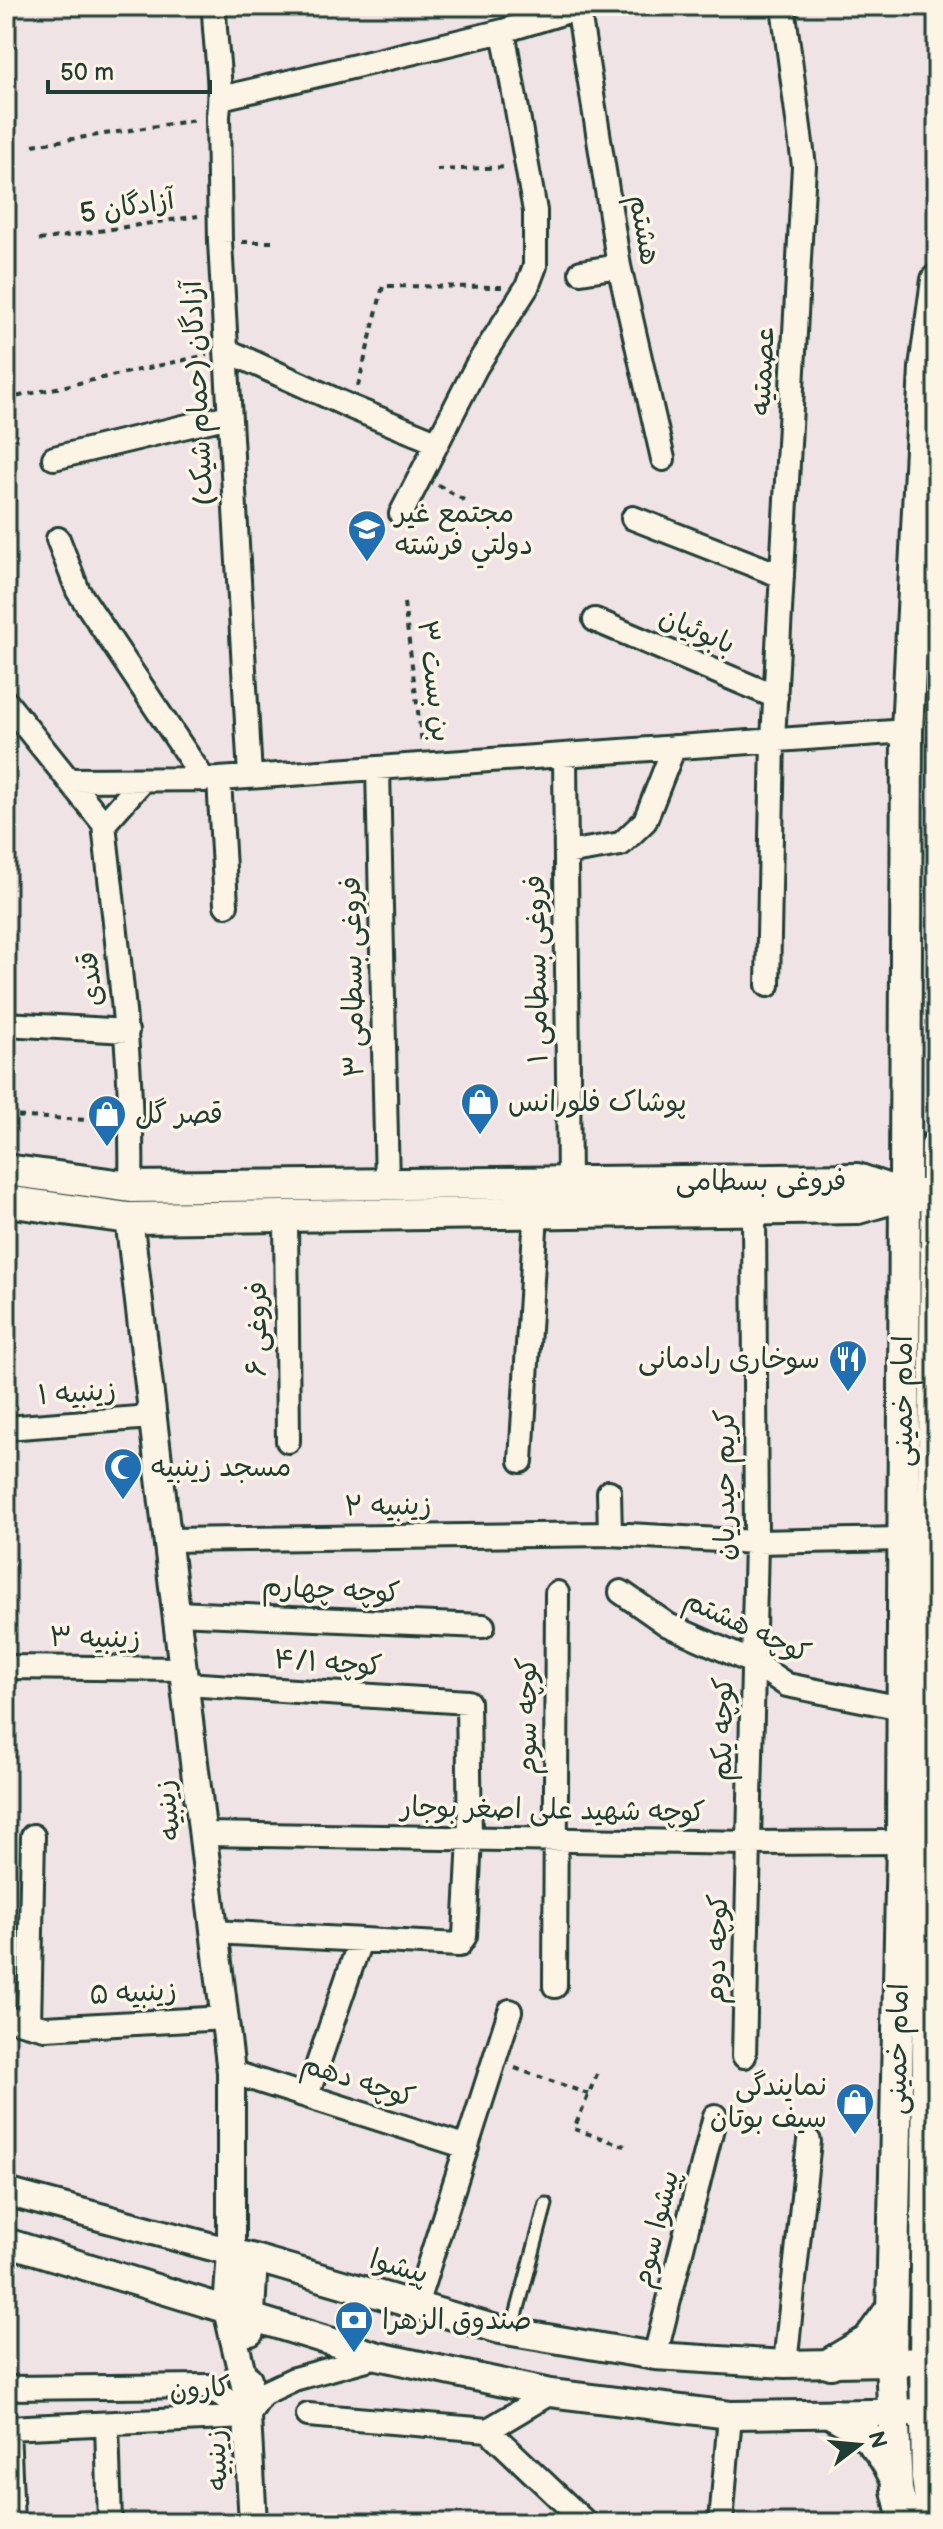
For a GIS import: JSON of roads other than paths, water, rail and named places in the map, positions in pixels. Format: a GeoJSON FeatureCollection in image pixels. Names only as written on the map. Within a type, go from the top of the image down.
{"type":"FeatureCollection","features":[{"type":"Feature","properties":{"kind":"main road","name":"امام خمینی"},"geometry":{"type":"LineString","coordinates":[[931,2412],[931,2293],[921,2017],[902,1842],[902,1539],[907,731],[925,368],[937,280]]}},
{"type":"Feature","properties":{"kind":"main road","name":"امام خمینی"},"geometry":{"type":"LineString","coordinates":[[905,2523],[896,2480],[892,2308],[921,2017],[935,1707],[937,1145]]}},
{"type":"Feature","properties":{"kind":"main road","name":"فروغی بسطامی"},"geometry":{"type":"LineString","coordinates":[[6,1170],[131,1187],[857,1179],[903,1195]]}},
{"type":"Feature","properties":{"kind":"main road"},"geometry":{"type":"LineString","coordinates":[[129,1218],[131,1187]]}},
{"type":"Feature","properties":{"kind":"main road","name":"فروغی بسطامی"},"geometry":{"type":"LineString","coordinates":[[6,1201],[129,1218],[286,1218],[754,1212],[858,1208],[903,1195]]}},
{"type":"Feature","properties":{"kind":"main road"},"geometry":{"type":"LineString","coordinates":[[903,1195],[936,1196]]}},
{"type":"Feature","properties":{"kind":"main road"},"geometry":{"type":"LineString","coordinates":[[831,2363],[868,2341],[892,2308]]}},
{"type":"Feature","properties":{"kind":"main road"},"geometry":{"type":"LineString","coordinates":[[931,2412],[933,2523]]}},
{"type":"Feature","properties":{"kind":"main road"},"geometry":{"type":"LineString","coordinates":[[835,2415],[858,2427],[875,2444],[896,2480]]}},
{"type":"Feature","properties":{"kind":"street","name":"آزادگان (حمام شیک)"},"geometry":{"type":"LineString","coordinates":[[214,6],[220,107],[220,242],[250,776]]}},
{"type":"Feature","properties":{"kind":"street","name":"عصمتیه"},"geometry":{"type":"LineString","coordinates":[[768,985],[773,740],[804,166],[783,6]]}},
{"type":"Feature","properties":{"kind":"street"},"geometry":{"type":"LineString","coordinates":[[220,107],[503,31],[580,7]]}},
{"type":"Feature","properties":{"kind":"street","name":"هشتم"},"geometry":{"type":"LineString","coordinates":[[580,7],[619,266],[663,459]]}},
{"type":"Feature","properties":{"kind":"street"},"geometry":{"type":"LineString","coordinates":[[401,514],[476,367],[527,287],[535,266],[535,211],[503,31]]}},
{"type":"Feature","properties":{"kind":"street"},"geometry":{"type":"LineString","coordinates":[[581,272],[619,266]]}},
{"type":"Feature","properties":{"kind":"street"},"geometry":{"type":"LineString","coordinates":[[228,351],[436,442]]}},
{"type":"Feature","properties":{"kind":"street"},"geometry":{"type":"LineString","coordinates":[[54,458],[229,416]]}},
{"type":"Feature","properties":{"kind":"street"},"geometry":{"type":"LineString","coordinates":[[633,518],[782,576]]}},
{"type":"Feature","properties":{"kind":"street"},"geometry":{"type":"LineString","coordinates":[[58,539],[78,591],[211,779],[226,905]]}},
{"type":"Feature","properties":{"kind":"street","name":"بابوئیان"},"geometry":{"type":"LineString","coordinates":[[595,620],[776,697]]}},
{"type":"Feature","properties":{"kind":"street"},"geometry":{"type":"LineString","coordinates":[[6,702],[104,824],[143,780]]}},
{"type":"Feature","properties":{"kind":"street"},"geometry":{"type":"LineString","coordinates":[[70,780],[211,779],[907,731]]}},
{"type":"Feature","properties":{"kind":"street"},"geometry":{"type":"LineString","coordinates":[[566,853],[621,844],[645,821],[674,747]]}},
{"type":"Feature","properties":{"kind":"street","name":"فروغی بسطامی ۱"},"geometry":{"type":"LineString","coordinates":[[565,755],[569,1183]]}},
{"type":"Feature","properties":{"kind":"street","name":"فروغی بسطامی ۳"},"geometry":{"type":"LineString","coordinates":[[378,768],[387,1185]]}},
{"type":"Feature","properties":{"kind":"street","name":"قندی"},"geometry":{"type":"LineString","coordinates":[[104,824],[127,1031],[132,1122],[131,1187]]}},
{"type":"Feature","properties":{"kind":"street"},"geometry":{"type":"LineString","coordinates":[[6,1024],[127,1031]]}},
{"type":"Feature","properties":{"kind":"street","name":"کریم حیدریان"},"geometry":{"type":"LineString","coordinates":[[754,1212],[754,1663]]}},
{"type":"Feature","properties":{"kind":"street"},"geometry":{"type":"LineString","coordinates":[[521,1461],[536,1213]]}},
{"type":"Feature","properties":{"kind":"street","name":"زینبیه"},"geometry":{"type":"LineString","coordinates":[[129,1218],[231,2072],[242,2255],[238,2314],[247,2405],[253,2523]]}},
{"type":"Feature","properties":{"kind":"street","name":"فروغی ۶"},"geometry":{"type":"LineString","coordinates":[[286,1218],[288,1441]]}},
{"type":"Feature","properties":{"kind":"street","name":"زینبیه ۱"},"geometry":{"type":"LineString","coordinates":[[6,1428],[152,1417]]}},
{"type":"Feature","properties":{"kind":"street"},"geometry":{"type":"LineString","coordinates":[[609,1492],[610,1534]]}},
{"type":"Feature","properties":{"kind":"street","name":"زینبیه ۲"},"geometry":{"type":"LineString","coordinates":[[167,1540],[610,1534],[756,1542],[902,1539]]}},
{"type":"Feature","properties":{"kind":"street","name":"کوچه هشتم"},"geometry":{"type":"LineString","coordinates":[[621,1592],[668,1625],[754,1663],[787,1685],[902,1708]]}},
{"type":"Feature","properties":{"kind":"street","name":"کوچه سوم"},"geometry":{"type":"LineString","coordinates":[[556,1840],[557,1593]]}},
{"type":"Feature","properties":{"kind":"street","name":"کوچه چهارم"},"geometry":{"type":"LineString","coordinates":[[176,1613],[483,1626]]}},
{"type":"Feature","properties":{"kind":"street","name":"کوچه یکم"},"geometry":{"type":"LineString","coordinates":[[750,1843],[754,1663]]}},
{"type":"Feature","properties":{"kind":"street","name":"زینبیه ۳"},"geometry":{"type":"LineString","coordinates":[[6,1667],[184,1676]]}},
{"type":"Feature","properties":{"kind":"street","name":"کوچه ۴/۱"},"geometry":{"type":"LineString","coordinates":[[184,1676],[468,1702],[470,1839]]}},
{"type":"Feature","properties":{"kind":"street","name":"کوچه شهید علی اصغر بوجار"},"geometry":{"type":"LineString","coordinates":[[203,1834],[750,1843],[902,1842]]}},
{"type":"Feature","properties":{"kind":"street"},"geometry":{"type":"LineString","coordinates":[[33,1836],[37,2026]]}},
{"type":"Feature","properties":{"kind":"street"},"geometry":{"type":"LineString","coordinates":[[214,1932],[459,1945],[465,1936],[470,1839]]}},
{"type":"Feature","properties":{"kind":"street"},"geometry":{"type":"LineString","coordinates":[[555,1986],[556,1840]]}},
{"type":"Feature","properties":{"kind":"street","name":"کوچه دوم"},"geometry":{"type":"LineString","coordinates":[[744,2056],[750,1843]]}},
{"type":"Feature","properties":{"kind":"street"},"geometry":{"type":"LineString","coordinates":[[307,2096],[360,1941]]}},
{"type":"Feature","properties":{"kind":"street"},"geometry":{"type":"LineString","coordinates":[[416,2305],[510,2011]]}},
{"type":"Feature","properties":{"kind":"street","name":"زینبیه ۵"},"geometry":{"type":"LineString","coordinates":[[6,2018],[37,2026],[225,2018]]}},
{"type":"Feature","properties":{"kind":"street","name":"کوچه دهم"},"geometry":{"type":"LineString","coordinates":[[231,2072],[467,2147]]}},
{"type":"Feature","properties":{"kind":"street","name":"پیشوا سوم"},"geometry":{"type":"LineString","coordinates":[[655,2356],[715,2116]]}},
{"type":"Feature","properties":{"kind":"street"},"geometry":{"type":"LineString","coordinates":[[785,2364],[809,2141]]}},
{"type":"Feature","properties":{"kind":"street","name":"پیشوا"},"geometry":{"type":"LineString","coordinates":[[6,2192],[512,2332],[655,2356],[785,2364],[931,2361]]}},
{"type":"Feature","properties":{"kind":"street"},"geometry":{"type":"LineString","coordinates":[[6,2242],[378,2356],[550,2393],[730,2415],[931,2412]]}},
{"type":"Feature","properties":{"kind":"street"},"geometry":{"type":"LineString","coordinates":[[247,2405],[294,2379],[378,2356]]}},
{"type":"Feature","properties":{"kind":"street","name":"کارون"},"geometry":{"type":"LineString","coordinates":[[6,2388],[210,2386],[247,2405]]}},
{"type":"Feature","properties":{"kind":"street"},"geometry":{"type":"LineString","coordinates":[[308,2415],[488,2430],[550,2393]]}},
{"type":"Feature","properties":{"kind":"street","name":"کارون"},"geometry":{"type":"LineString","coordinates":[[7,2428],[107,2425],[247,2405]]}},
{"type":"Feature","properties":{"kind":"street"},"geometry":{"type":"LineString","coordinates":[[721,2523],[730,2415]]}},
{"type":"Feature","properties":{"kind":"street"},"geometry":{"type":"LineString","coordinates":[[107,2425],[110,2523]]}},
{"type":"Feature","properties":{"kind":"street"},"geometry":{"type":"LineString","coordinates":[[7,2428],[12,2523]]}},
{"type":"Feature","properties":{"kind":"street"},"geometry":{"type":"LineString","coordinates":[[488,2430],[586,2523]]}},
{"type":"Feature","properties":{"kind":"street"},"geometry":{"type":"LineString","coordinates":[[552,2523],[560,2500]]}},
{"type":"Feature","properties":{"kind":"lane"},"geometry":{"type":"LineString","coordinates":[[512,2332],[546,2204]]}},
{"type":"Feature","properties":{"kind":"place","name":"مجتمع غير دولتي فرشته"},"geometry":{"type":"Point","coordinates":[367,563]}},
{"type":"Feature","properties":{"kind":"place","name":"پوشاک فلورانس"},"geometry":{"type":"Point","coordinates":[480,1136]}},
{"type":"Feature","properties":{"kind":"place","name":"قصر گل"},"geometry":{"type":"Point","coordinates":[107,1148]}},
{"type":"Feature","properties":{"kind":"place","name":"سوخاری رادمانی"},"geometry":{"type":"Point","coordinates":[848,1393]}},
{"type":"Feature","properties":{"kind":"place","name":"مسجد زینبیه"},"geometry":{"type":"Point","coordinates":[123,1501]}},
{"type":"Feature","properties":{"kind":"place","name":"نمایندگی سیف بوتان"},"geometry":{"type":"Point","coordinates":[855,2136]}},
{"type":"Feature","properties":{"kind":"place","name":"صندوق الزهرا"},"geometry":{"type":"Point","coordinates":[354,2354]}}]}
